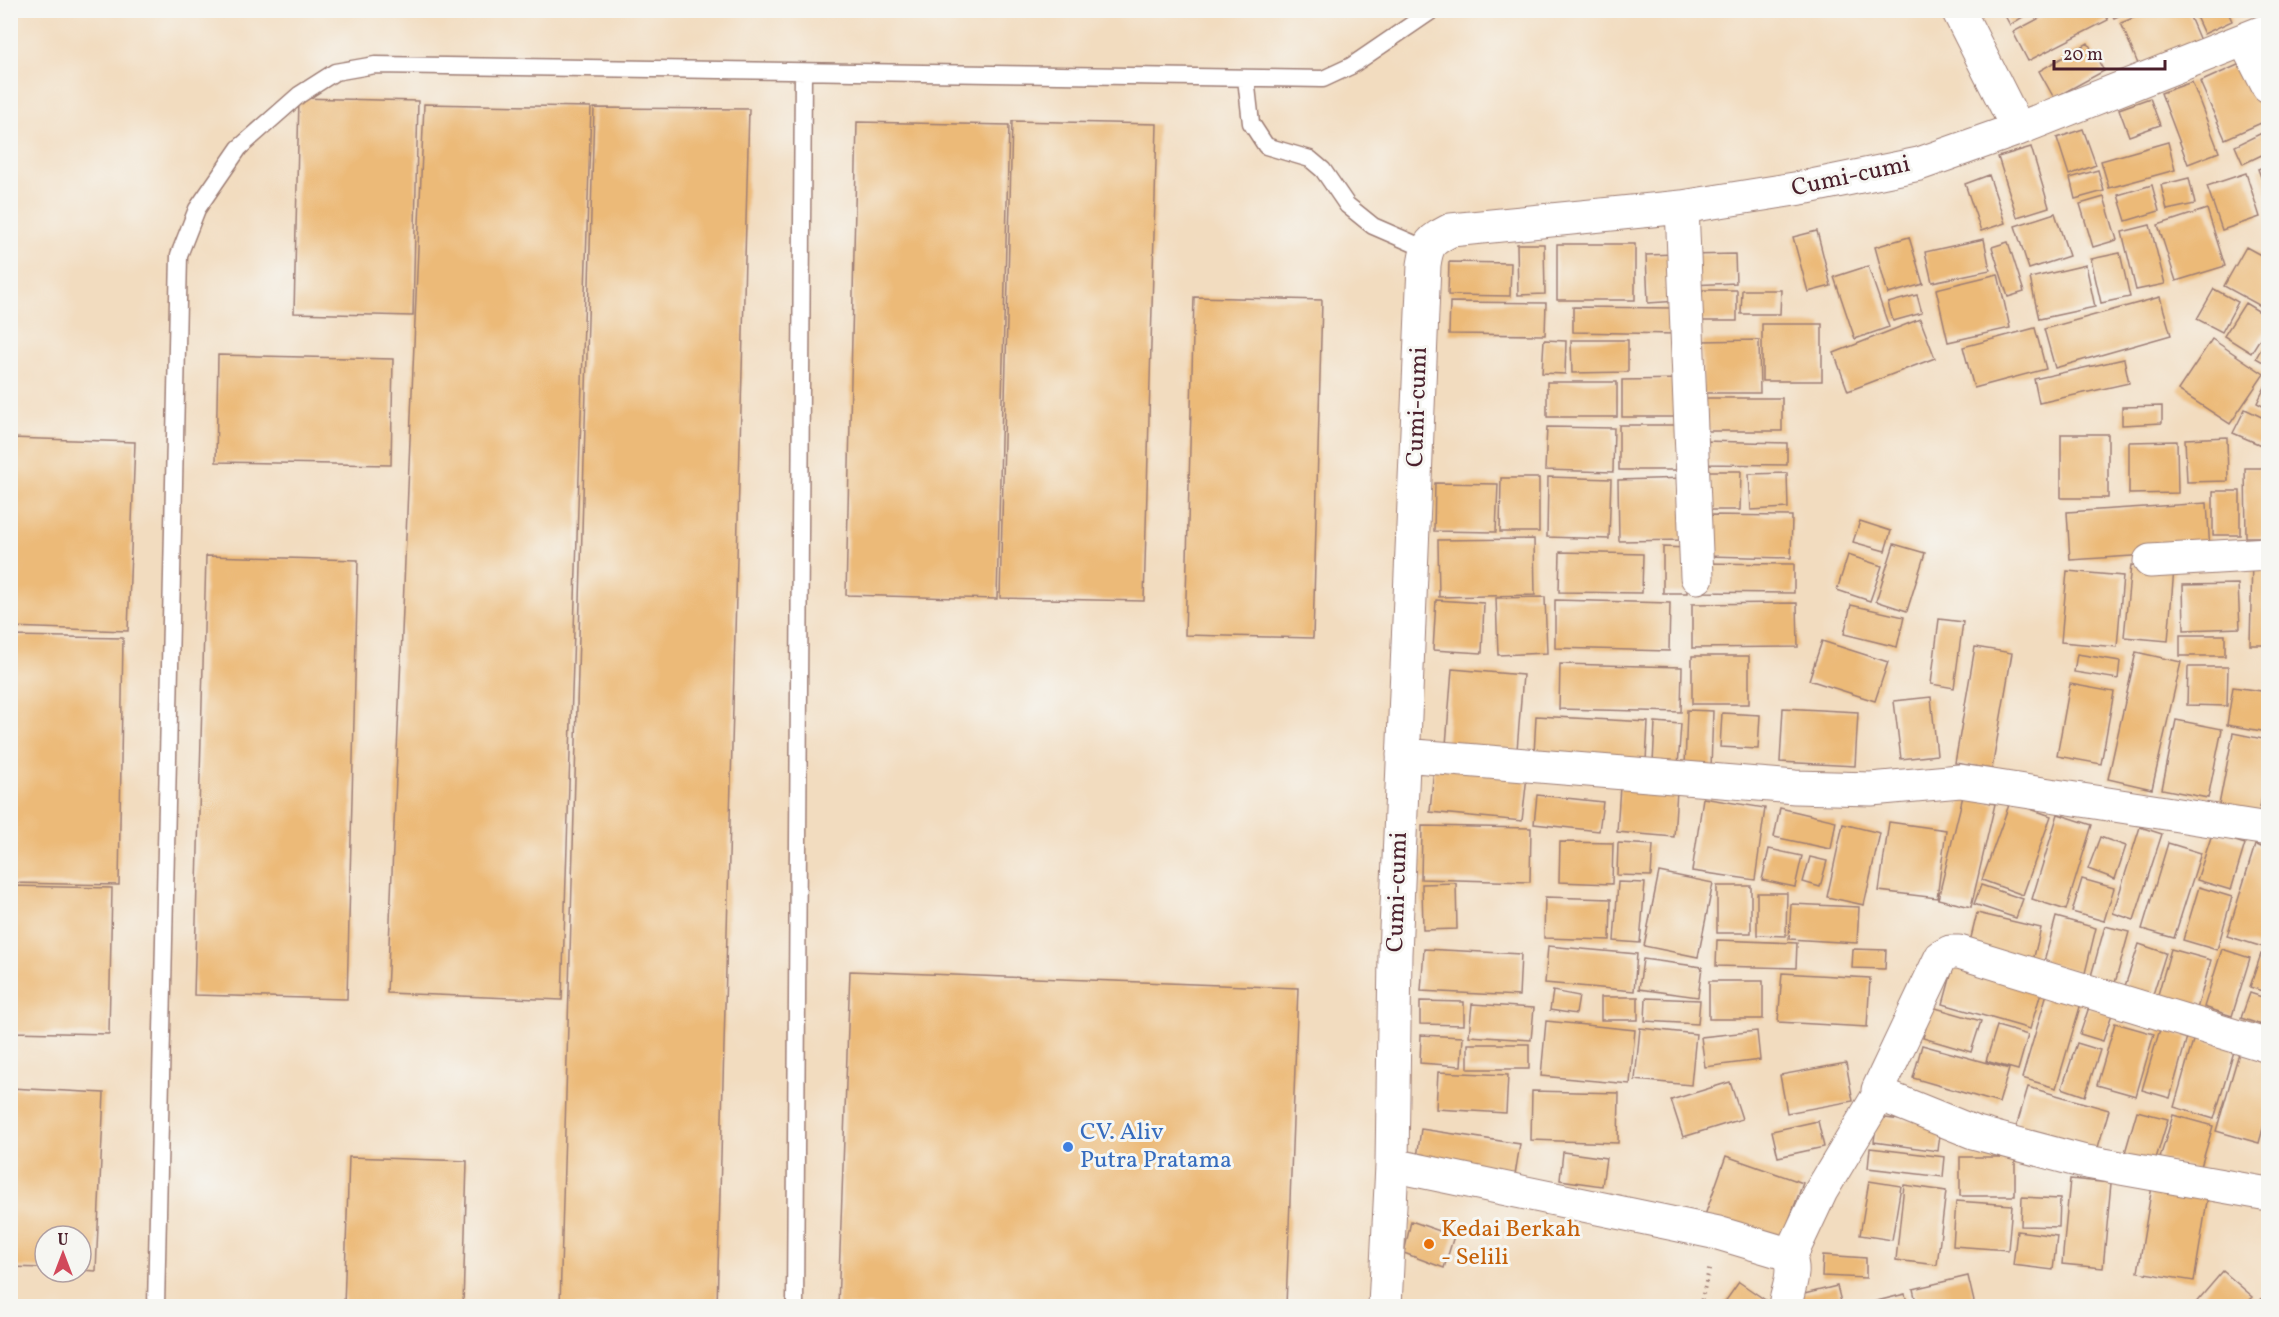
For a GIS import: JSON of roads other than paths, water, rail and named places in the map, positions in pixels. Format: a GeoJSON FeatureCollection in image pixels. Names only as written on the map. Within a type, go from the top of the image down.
{"type":"FeatureCollection","features":[{"type":"Feature","properties":{"kind":"street"},"geometry":{"type":"LineString","coordinates":[[1958,10],[2018,129]]}},
{"type":"Feature","properties":{"kind":"street"},"geometry":{"type":"LineString","coordinates":[[2257,36],[2268,86]]}},
{"type":"Feature","properties":{"kind":"street","name":"Cumi-cumi"},"geometry":{"type":"LineString","coordinates":[[1385,1306],[1392,1166],[1395,954],[1426,249],[1437,237],[1450,230],[1682,207],[1807,187],[1918,164],[2018,129],[2257,36]]}},
{"type":"Feature","properties":{"kind":"street"},"geometry":{"type":"LineString","coordinates":[[1682,207],[1697,577]]}},
{"type":"Feature","properties":{"kind":"street"},"geometry":{"type":"LineString","coordinates":[[2150,561],[2268,554]]}},
{"type":"Feature","properties":{"kind":"street"},"geometry":{"type":"LineString","coordinates":[[1403,755],[1795,787],[1871,789],[1960,781],[2268,829]]}},
{"type":"Feature","properties":{"kind":"street"},"geometry":{"type":"LineString","coordinates":[[1785,1306],[1793,1271],[1790,1257],[1821,1191],[1880,1093],[1879,1085],[1941,957],[1950,952],[1959,952],[2268,1046]]}},
{"type":"Feature","properties":{"kind":"street"},"geometry":{"type":"LineString","coordinates":[[1880,1093],[1973,1132],[2081,1161],[2268,1194]]}},
{"type":"Feature","properties":{"kind":"street"},"geometry":{"type":"LineString","coordinates":[[1392,1166],[1718,1233],[1785,1253],[1790,1257]]}},
{"type":"Feature","properties":{"kind":"lane"},"geometry":{"type":"LineString","coordinates":[[156,1306],[179,255],[197,209],[239,148],[299,95],[335,72],[375,65],[1323,79],[1351,66],[1432,10]]}},
{"type":"Feature","properties":{"kind":"lane"},"geometry":{"type":"LineString","coordinates":[[795,1306],[803,72]]}},
{"type":"Feature","properties":{"kind":"lane"},"geometry":{"type":"LineString","coordinates":[[1246,78],[1251,123],[1266,146],[1310,159],[1323,170],[1347,205],[1373,226],[1426,249]]}},
{"type":"Feature","properties":{"kind":"place","name":"CV. Aliv Putra Pratama"},"geometry":{"type":"Point","coordinates":[1068,1147]}},
{"type":"Feature","properties":{"kind":"place","name":"Kedai Berkah - Selili"},"geometry":{"type":"Point","coordinates":[1429,1244]}}]}
